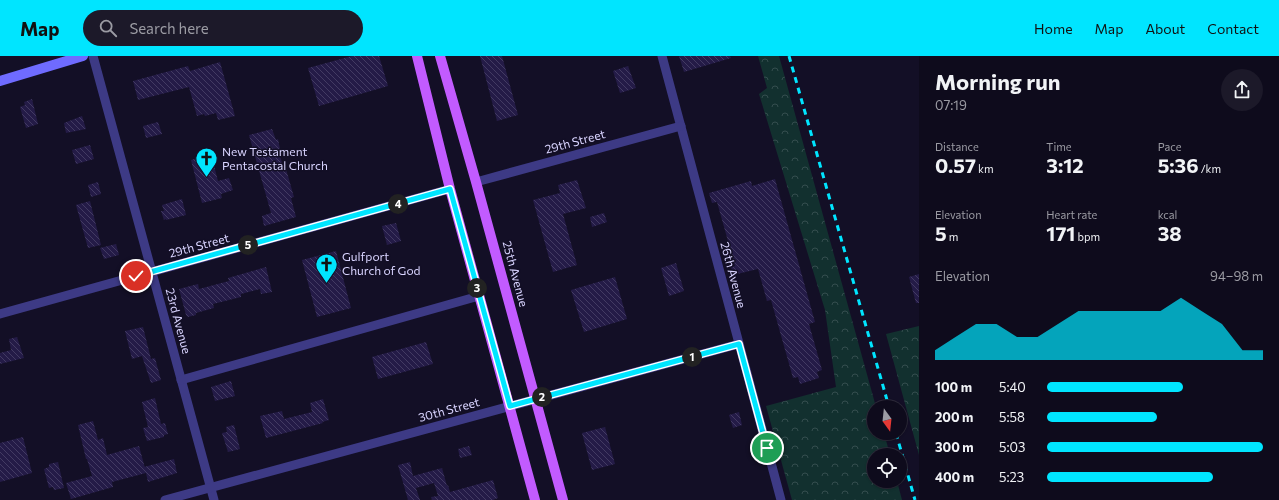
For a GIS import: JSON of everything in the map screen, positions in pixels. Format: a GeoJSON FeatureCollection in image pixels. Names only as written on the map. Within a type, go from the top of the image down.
{"type":"FeatureCollection","features":[{"type":"Feature","properties":{"kind":"main road"},"geometry":{"type":"LineString","coordinates":[[0,82],[83,56]]}},
{"type":"Feature","properties":{"kind":"main road"},"geometry":{"type":"LineString","coordinates":[[417,56],[450,189],[510,406],[534,500]]}},
{"type":"Feature","properties":{"kind":"main road","name":"25th Avenue"},"geometry":{"type":"LineString","coordinates":[[440,56],[563,500]]}},
{"type":"Feature","properties":{"kind":"street","name":"23rd Avenue"},"geometry":{"type":"LineString","coordinates":[[93,56],[214,500]]}},
{"type":"Feature","properties":{"kind":"street","name":"26th Avenue"},"geometry":{"type":"LineString","coordinates":[[662,56],[781,500]]}},
{"type":"Feature","properties":{"kind":"street","name":"29th Street"},"geometry":{"type":"LineString","coordinates":[[476,182],[681,126]]}},
{"type":"Feature","properties":{"kind":"street","name":"29th Street"},"geometry":{"type":"LineString","coordinates":[[0,314],[450,189]]}},
{"type":"Feature","properties":{"kind":"street"},"geometry":{"type":"LineString","coordinates":[[181,380],[479,296]]}},
{"type":"Feature","properties":{"kind":"street","name":"30th Street"},"geometry":{"type":"LineString","coordinates":[[165,500],[739,344]]}},
{"type":"Feature","properties":{"kind":"green space"},"geometry":{"type":"Polygon","coordinates":[[[758,56],[779,56],[874,400],[867,400],[867,440],[886,440],[888,448],[867,448],[867,488],[899,488],[902,500],[792,500],[766,406],[836,387],[825,310],[759,94],[767,88],[758,56]]]}},
{"type":"Feature","properties":{"kind":"green space"},"geometry":{"type":"Polygon","coordinates":[[[919,326],[919,455],[907,411],[907,400],[904,400],[886,334],[919,326]]]}},
{"type":"Feature","properties":{"kind":"building"},"geometry":{"type":"Polygon","coordinates":[[[352,56],[379,56],[388,86],[319,106],[308,68],[352,56]]]}},
{"type":"Feature","properties":{"kind":"building"},"geometry":{"type":"Polygon","coordinates":[[[480,56],[502,56],[518,115],[497,121],[480,56]]]}},
{"type":"Feature","properties":{"kind":"building"},"geometry":{"type":"Polygon","coordinates":[[[679,56],[730,56],[731,58],[684,72],[679,56]]]}},
{"type":"Feature","properties":{"kind":"building"},"geometry":{"type":"Polygon","coordinates":[[[220,62],[235,116],[218,120],[216,113],[205,116],[204,114],[197,116],[189,87],[138,100],[133,81],[188,66],[190,71],[220,62]]]}},
{"type":"Feature","properties":{"kind":"building"},"geometry":{"type":"Polygon","coordinates":[[[628,66],[636,88],[620,93],[613,71],[628,66]]]}},
{"type":"Feature","properties":{"kind":"building"},"geometry":{"type":"Polygon","coordinates":[[[32,99],[38,124],[26,128],[20,107],[25,105],[24,102],[32,99]]]}},
{"type":"Feature","properties":{"kind":"building"},"geometry":{"type":"Polygon","coordinates":[[[82,116],[86,129],[66,133],[64,123],[82,116]]]}},
{"type":"Feature","properties":{"kind":"building"},"geometry":{"type":"Polygon","coordinates":[[[158,122],[162,134],[146,138],[143,126],[158,122]]]}},
{"type":"Feature","properties":{"kind":"building"},"geometry":{"type":"Polygon","coordinates":[[[272,129],[276,140],[278,139],[280,149],[278,150],[284,169],[286,169],[294,197],[291,198],[296,217],[264,226],[262,216],[271,213],[249,135],[272,129]]]}},
{"type":"Feature","properties":{"kind":"building"},"geometry":{"type":"Polygon","coordinates":[[[90,145],[94,159],[76,164],[72,150],[90,145]]]}},
{"type":"Feature","properties":{"kind":"building","name":"New Testament Pentacostal Church"},"geometry":{"type":"Polygon","coordinates":[[[211,154],[218,181],[229,178],[233,190],[221,194],[222,198],[202,203],[191,160],[211,154]]]}},
{"type":"Feature","properties":{"kind":"building"},"geometry":{"type":"Polygon","coordinates":[[[775,179],[815,322],[809,324],[822,370],[817,372],[819,378],[800,384],[798,377],[793,378],[771,300],[767,301],[758,269],[733,275],[731,267],[735,266],[717,202],[712,203],[709,193],[751,181],[752,186],[775,179]]]}},
{"type":"Feature","properties":{"kind":"building"},"geometry":{"type":"Polygon","coordinates":[[[577,180],[586,208],[563,214],[577,265],[553,272],[533,200],[560,193],[558,185],[577,180]]]}},
{"type":"Feature","properties":{"kind":"building"},"geometry":{"type":"Polygon","coordinates":[[[98,182],[101,194],[91,197],[88,185],[98,182]]]}},
{"type":"Feature","properties":{"kind":"building"},"geometry":{"type":"Polygon","coordinates":[[[182,199],[186,215],[164,220],[161,211],[164,211],[162,205],[182,199]]]}},
{"type":"Feature","properties":{"kind":"building"},"geometry":{"type":"Polygon","coordinates":[[[90,201],[101,245],[88,248],[76,205],[90,201]]]}},
{"type":"Feature","properties":{"kind":"building"},"geometry":{"type":"Polygon","coordinates":[[[604,213],[607,222],[592,227],[590,217],[604,213]]]}},
{"type":"Feature","properties":{"kind":"building"},"geometry":{"type":"Polygon","coordinates":[[[396,223],[401,241],[387,245],[382,226],[396,223]]]}},
{"type":"Feature","properties":{"kind":"building"},"geometry":{"type":"Polygon","coordinates":[[[116,244],[119,255],[104,259],[100,248],[116,244]]]}},
{"type":"Feature","properties":{"kind":"building","name":"Gulfport Church of God"},"geometry":{"type":"Polygon","coordinates":[[[336,251],[351,308],[317,317],[302,260],[336,251]]]}},
{"type":"Feature","properties":{"kind":"building"},"geometry":{"type":"Polygon","coordinates":[[[676,263],[684,291],[669,296],[661,268],[676,263]]]}},
{"type":"Feature","properties":{"kind":"building"},"geometry":{"type":"Polygon","coordinates":[[[266,267],[272,292],[261,294],[260,289],[241,294],[241,297],[213,304],[214,308],[196,313],[196,315],[188,317],[186,315],[179,289],[198,284],[199,289],[229,281],[228,278],[266,267]]]}},
{"type":"Feature","properties":{"kind":"building"},"geometry":{"type":"Polygon","coordinates":[[[919,274],[919,303],[916,303],[909,277],[919,274]]]}},
{"type":"Feature","properties":{"kind":"building"},"geometry":{"type":"Polygon","coordinates":[[[615,277],[627,319],[584,332],[571,290],[615,277]]]}},
{"type":"Feature","properties":{"kind":"building"},"geometry":{"type":"Polygon","coordinates":[[[143,327],[151,359],[155,358],[161,380],[151,383],[142,356],[132,359],[125,331],[143,327]]]}},
{"type":"Feature","properties":{"kind":"building"},"geometry":{"type":"Polygon","coordinates":[[[17,337],[24,358],[0,364],[0,353],[11,350],[9,339],[17,337]]]}},
{"type":"Feature","properties":{"kind":"building"},"geometry":{"type":"Polygon","coordinates":[[[426,342],[433,364],[378,379],[372,357],[426,342]]]}},
{"type":"Feature","properties":{"kind":"building"},"geometry":{"type":"Polygon","coordinates":[[[231,381],[235,396],[215,401],[211,387],[231,381]]]}},
{"type":"Feature","properties":{"kind":"building"},"geometry":{"type":"Polygon","coordinates":[[[155,398],[161,424],[165,423],[168,434],[164,435],[164,437],[147,441],[143,428],[148,427],[142,402],[155,398]]]}},
{"type":"Feature","properties":{"kind":"building"},"geometry":{"type":"Polygon","coordinates":[[[323,399],[329,420],[322,422],[323,423],[266,438],[260,416],[282,411],[284,419],[312,412],[310,403],[323,399]]]}},
{"type":"Feature","properties":{"kind":"building"},"geometry":{"type":"Polygon","coordinates":[[[739,412],[742,425],[733,428],[729,415],[739,412]]]}},
{"type":"Feature","properties":{"kind":"building"},"geometry":{"type":"Polygon","coordinates":[[[93,421],[98,440],[103,438],[107,455],[139,446],[145,467],[174,459],[177,473],[148,482],[146,473],[112,482],[113,487],[71,499],[66,483],[92,476],[86,459],[78,425],[93,421]]]}},
{"type":"Feature","properties":{"kind":"building"},"geometry":{"type":"Polygon","coordinates":[[[234,425],[240,449],[228,452],[222,433],[227,432],[226,427],[234,425]]]}},
{"type":"Feature","properties":{"kind":"building"},"geometry":{"type":"Polygon","coordinates":[[[605,427],[615,464],[592,470],[582,433],[605,427]]]}},
{"type":"Feature","properties":{"kind":"building"},"geometry":{"type":"Polygon","coordinates":[[[23,437],[32,473],[0,482],[0,443],[23,437]]]}},
{"type":"Feature","properties":{"kind":"building"},"geometry":{"type":"Polygon","coordinates":[[[469,446],[472,455],[460,458],[458,449],[469,446]]]}},
{"type":"Feature","properties":{"kind":"building"},"geometry":{"type":"Polygon","coordinates":[[[58,462],[64,488],[54,490],[53,487],[49,488],[44,469],[49,467],[49,464],[58,462]]]}},
{"type":"Feature","properties":{"kind":"building"},"geometry":{"type":"Polygon","coordinates":[[[410,462],[413,476],[442,468],[450,492],[493,480],[498,498],[493,500],[432,500],[431,497],[438,496],[434,483],[416,488],[420,500],[408,500],[398,465],[410,462]]]}},
{"type":"Feature","properties":{"kind":"railway"},"geometry":{"type":"LineString","coordinates":[[789,56],[887,400]]}},
{"type":"Feature","properties":{"kind":"railway"},"geometry":{"type":"LineString","coordinates":[[898,440],[915,500]]}},
{"type":"Feature","properties":{"kind":"place","name":"New Testament Pentacostal Church"},"geometry":{"type":"Point","coordinates":[207,178]}},
{"type":"Feature","properties":{"kind":"place","name":"Gulfport Church of God"},"geometry":{"type":"Point","coordinates":[327,284]}},
{"type":"Feature","properties":{"kind":"route"},"geometry":{"type":"LineString","coordinates":[[136,276],[450,189],[510,406],[739,344],[767,448]]}}]}
